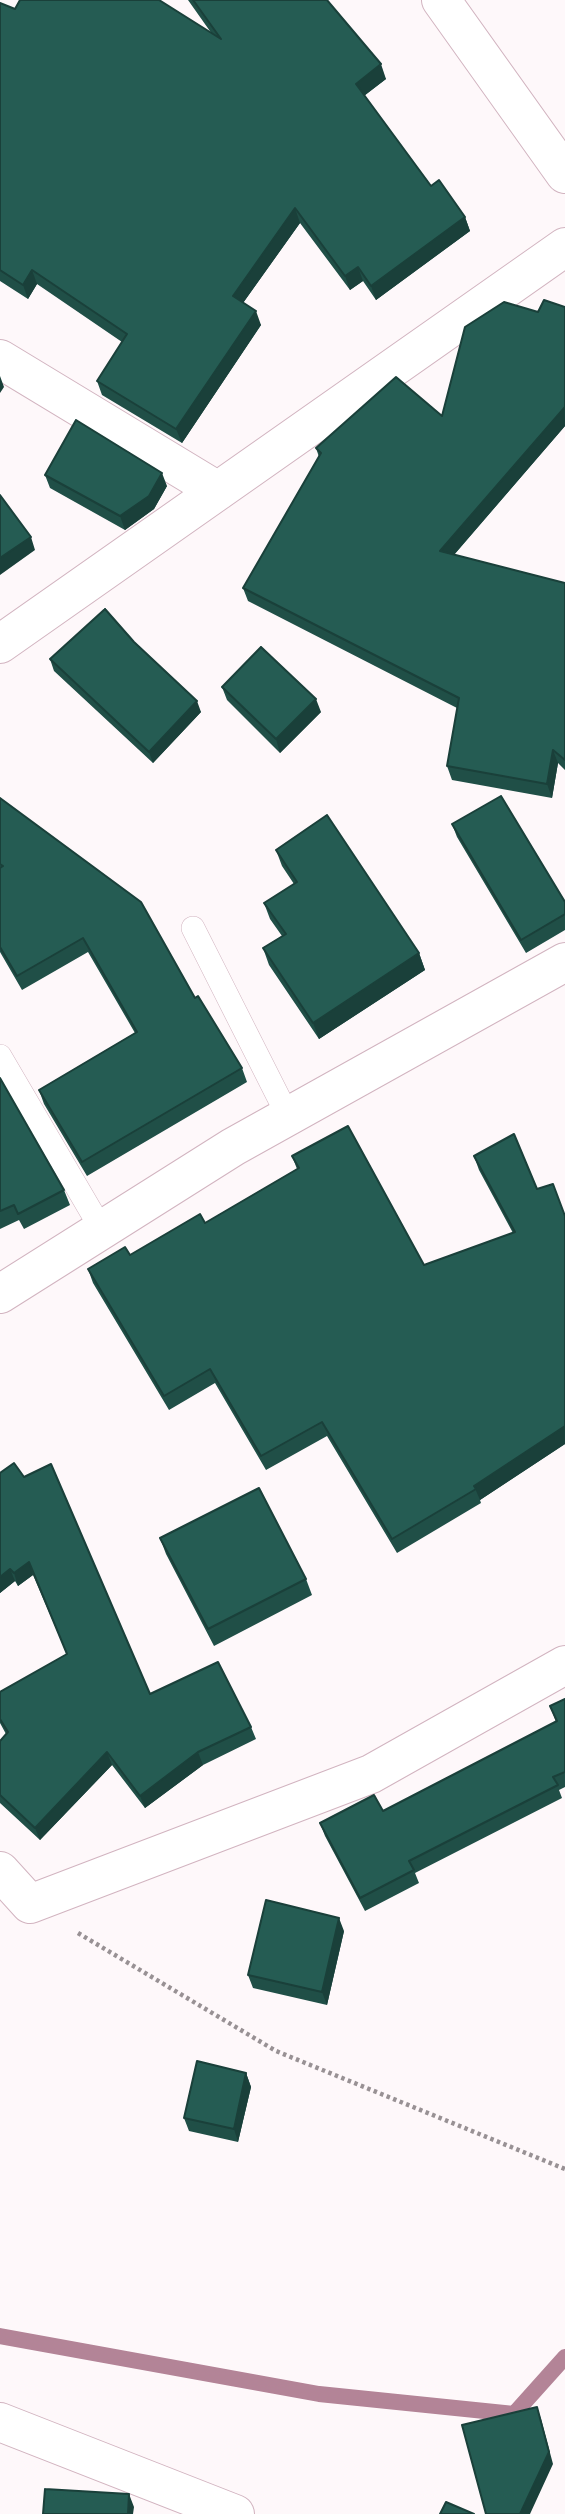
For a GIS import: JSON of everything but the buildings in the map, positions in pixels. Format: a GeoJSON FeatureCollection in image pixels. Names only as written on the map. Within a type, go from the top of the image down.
{"type":"FeatureCollection","features":[{"type":"Feature","properties":{"kind":"street"},"geometry":{"type":"LineString","coordinates":[[441,0],[565,174]]}},
{"type":"Feature","properties":{"kind":"street"},"geometry":{"type":"LineString","coordinates":[[0,644],[565,247]]}},
{"type":"Feature","properties":{"kind":"street"},"geometry":{"type":"LineString","coordinates":[[0,359],[218,491]]}},
{"type":"Feature","properties":{"kind":"street"},"geometry":{"type":"LineString","coordinates":[[0,1294],[233,1147],[565,962]]}},
{"type":"Feature","properties":{"kind":"street"},"geometry":{"type":"LineString","coordinates":[[0,1871],[30,1904],[371,1774],[565,1665]]}},
{"type":"Feature","properties":{"kind":"street"},"geometry":{"type":"LineString","coordinates":[[0,2422],[235,2514]]}},
{"type":"Feature","properties":{"kind":"lane"},"geometry":{"type":"LineString","coordinates":[[193,928],[288,1116]]}},
{"type":"Feature","properties":{"kind":"lane"},"geometry":{"type":"LineString","coordinates":[[0,1056],[102,1230]]}},
{"type":"Feature","properties":{"kind":"path"},"geometry":{"type":"LineString","coordinates":[[30,1904],[276,2051],[565,2169]]}},
{"type":"Feature","properties":{"kind":"waterway"},"geometry":{"type":"LineString","coordinates":[[0,2336],[319,2394],[514,2414],[565,2357]]}}]}
